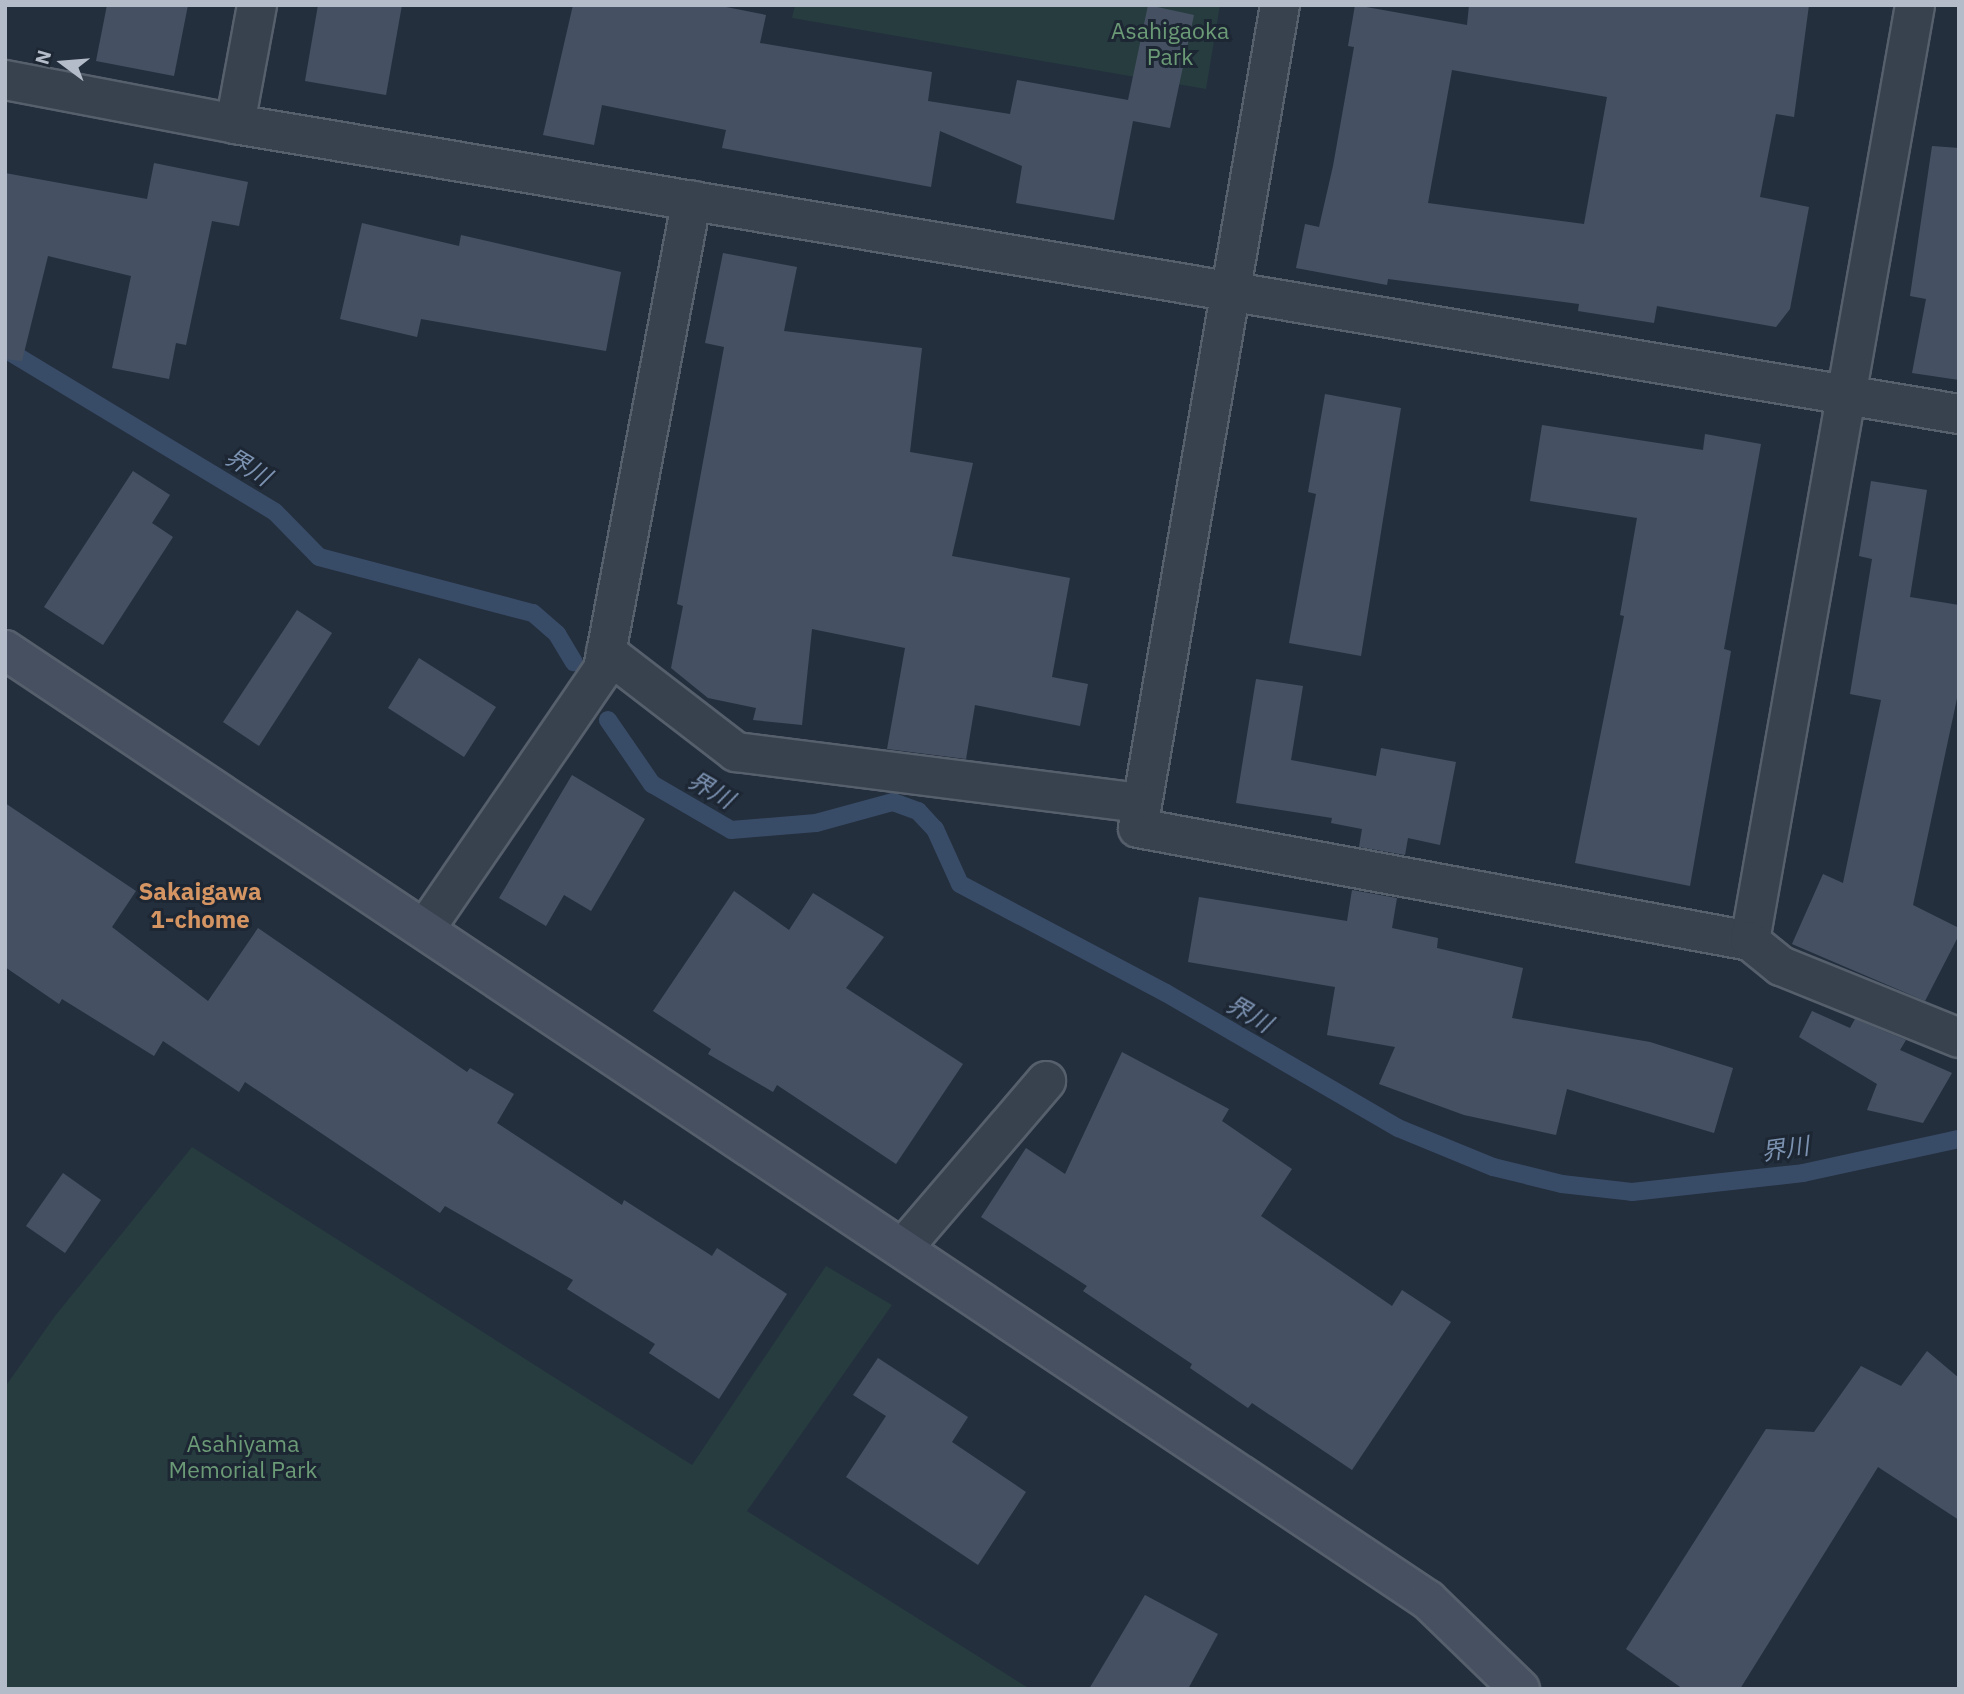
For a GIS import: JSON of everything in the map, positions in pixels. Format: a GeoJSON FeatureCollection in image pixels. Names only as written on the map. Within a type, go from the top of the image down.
{"type":"FeatureCollection","features":[{"type":"Feature","properties":{"kind":"street"},"geometry":{"type":"LineString","coordinates":[[235,124],[257,5]]}},
{"type":"Feature","properties":{"kind":"street"},"geometry":{"type":"LineString","coordinates":[[1280,5],[1138,828],[1750,942],[1781,966],[1959,1038]]}},
{"type":"Feature","properties":{"kind":"street"},"geometry":{"type":"LineString","coordinates":[[1750,942],[1914,5]]}},
{"type":"Feature","properties":{"kind":"street"},"geometry":{"type":"LineString","coordinates":[[5,80],[235,124],[1959,414]]}},
{"type":"Feature","properties":{"kind":"street"},"geometry":{"type":"LineString","coordinates":[[425,929],[603,669],[692,200]]}},
{"type":"Feature","properties":{"kind":"street"},"geometry":{"type":"LineString","coordinates":[[5,650],[1428,1600],[1520,1689]]}},
{"type":"Feature","properties":{"kind":"street"},"geometry":{"type":"LineString","coordinates":[[606,652],[736,752],[1142,803]]}},
{"type":"Feature","properties":{"kind":"street"},"geometry":{"type":"LineString","coordinates":[[904,1248],[1046,1081]]}},
{"type":"Feature","properties":{"kind":"green space","name":"Asahigaoka Park"},"geometry":{"type":"Polygon","coordinates":[[[795,5],[1220,5],[1206,89],[792,18],[795,5]]]}},
{"type":"Feature","properties":{"kind":"green space","name":"Asahiyama Memorial Park"},"geometry":{"type":"Polygon","coordinates":[[[192,1147],[692,1465],[826,1266],[892,1305],[747,1511],[1030,1689],[5,1689],[5,1387],[55,1316],[192,1147]]]}},
{"type":"Feature","properties":{"kind":"building"},"geometry":{"type":"Polygon","coordinates":[[[107,5],[188,5],[174,76],[96,61],[107,5]]]}},
{"type":"Feature","properties":{"kind":"building"},"geometry":{"type":"Polygon","coordinates":[[[318,5],[402,5],[386,95],[305,81],[318,5]]]}},
{"type":"Feature","properties":{"kind":"building"},"geometry":{"type":"Polygon","coordinates":[[[573,5],[716,5],[766,15],[760,43],[932,72],[928,101],[1010,114],[1017,80],[1128,100],[1148,5],[1194,15],[1170,128],[1133,121],[1114,220],[1016,203],[1022,166],[940,131],[931,187],[722,148],[726,130],[602,105],[594,145],[543,135],[573,5]]]}},
{"type":"Feature","properties":{"kind":"building"},"geometry":{"type":"Polygon","coordinates":[[[1355,5],[1467,25],[1469,5],[1809,5],[1794,117],[1776,114],[1760,197],[1809,207],[1790,309],[1776,327],[1657,306],[1654,323],[1578,311],[1579,304],[1388,279],[1387,285],[1296,268],[1305,224],[1319,227],[1354,47],[1348,46],[1355,5]],[[1452,70],[1428,203],[1584,224],[1607,97],[1452,70]]]}},
{"type":"Feature","properties":{"kind":"building"},"geometry":{"type":"Polygon","coordinates":[[[1932,146],[1959,148],[1959,380],[1912,373],[1926,299],[1910,296],[1932,146]]]}},
{"type":"Feature","properties":{"kind":"building"},"geometry":{"type":"Polygon","coordinates":[[[154,163],[248,182],[239,226],[212,221],[186,345],[176,343],[169,379],[112,368],[131,276],[48,256],[22,361],[5,359],[5,173],[147,199],[154,163]]]}},
{"type":"Feature","properties":{"kind":"building"},"geometry":{"type":"Polygon","coordinates":[[[362,223],[459,246],[461,235],[621,272],[606,351],[421,319],[417,337],[340,319],[362,223]]]}},
{"type":"Feature","properties":{"kind":"building"},"geometry":{"type":"Polygon","coordinates":[[[723,253],[797,267],[784,331],[922,348],[910,452],[973,463],[952,556],[1070,578],[1052,677],[1088,684],[1080,726],[975,705],[966,759],[887,749],[905,648],[812,629],[802,725],[753,720],[756,708],[708,698],[671,668],[683,606],[677,604],[724,347],[705,343],[723,253]]]}},
{"type":"Feature","properties":{"kind":"building"},"geometry":{"type":"Polygon","coordinates":[[[1325,394],[1401,408],[1361,656],[1289,643],[1316,494],[1308,492],[1325,394]]]}},
{"type":"Feature","properties":{"kind":"building"},"geometry":{"type":"Polygon","coordinates":[[[1542,425],[1703,450],[1705,434],[1761,444],[1724,649],[1731,651],[1690,886],[1575,863],[1624,616],[1620,615],[1637,518],[1530,501],[1542,425]]]}},
{"type":"Feature","properties":{"kind":"building"},"geometry":{"type":"Polygon","coordinates":[[[133,471],[170,495],[152,523],[173,537],[103,645],[44,607],[133,471]]]}},
{"type":"Feature","properties":{"kind":"building"},"geometry":{"type":"Polygon","coordinates":[[[1871,481],[1927,490],[1910,597],[1959,605],[1959,689],[1913,905],[1959,928],[1959,935],[1925,1001],[1792,944],[1823,874],[1843,883],[1881,700],[1850,694],[1872,559],[1859,556],[1871,481]]]}},
{"type":"Feature","properties":{"kind":"building"},"geometry":{"type":"Polygon","coordinates":[[[297,610],[332,633],[259,746],[223,722],[297,610]]]}},
{"type":"Feature","properties":{"kind":"building"},"geometry":{"type":"Polygon","coordinates":[[[419,658],[496,707],[464,757],[388,708],[419,658]]]}},
{"type":"Feature","properties":{"kind":"building"},"geometry":{"type":"Polygon","coordinates":[[[1256,679],[1303,686],[1291,760],[1376,776],[1381,748],[1456,762],[1440,845],[1408,838],[1405,855],[1359,847],[1362,829],[1331,823],[1332,818],[1236,803],[1256,679]]]}},
{"type":"Feature","properties":{"kind":"building"},"geometry":{"type":"Polygon","coordinates":[[[572,775],[645,819],[591,911],[564,895],[546,926],[499,898],[572,775]]]}},
{"type":"Feature","properties":{"kind":"building"},"geometry":{"type":"Polygon","coordinates":[[[5,803],[136,891],[112,927],[208,1001],[258,928],[467,1072],[470,1068],[514,1094],[497,1123],[622,1205],[624,1200],[712,1256],[717,1248],[787,1294],[719,1399],[649,1353],[655,1344],[567,1289],[573,1280],[445,1206],[440,1213],[245,1082],[239,1092],[163,1041],[154,1056],[62,999],[59,1004],[5,967],[5,803]]]}},
{"type":"Feature","properties":{"kind":"building"},"geometry":{"type":"Polygon","coordinates":[[[1352,890],[1397,898],[1392,928],[1438,938],[1437,948],[1523,968],[1512,1018],[1650,1042],[1733,1068],[1714,1133],[1567,1089],[1556,1135],[1464,1115],[1379,1084],[1395,1047],[1327,1035],[1335,987],[1188,962],[1199,897],[1347,921],[1352,890]]]}},
{"type":"Feature","properties":{"kind":"building"},"geometry":{"type":"Polygon","coordinates":[[[734,891],[789,930],[813,893],[884,937],[846,988],[963,1064],[896,1164],[777,1085],[773,1092],[708,1054],[711,1049],[653,1011],[734,891]]]}},
{"type":"Feature","properties":{"kind":"building"},"geometry":{"type":"Polygon","coordinates":[[[1812,1011],[1850,1028],[1855,1019],[1906,1040],[1900,1050],[1952,1073],[1923,1123],[1867,1110],[1877,1084],[1799,1037],[1812,1011]]]}},
{"type":"Feature","properties":{"kind":"building"},"geometry":{"type":"Polygon","coordinates":[[[1122,1052],[1229,1109],[1222,1121],[1292,1169],[1261,1216],[1392,1306],[1402,1290],[1451,1322],[1352,1470],[1252,1403],[1248,1408],[1190,1368],[1192,1364],[1083,1291],[1087,1286],[981,1217],[1026,1148],[1065,1174],[1122,1052]]]}},
{"type":"Feature","properties":{"kind":"building"},"geometry":{"type":"Polygon","coordinates":[[[63,1173],[101,1200],[65,1253],[26,1226],[63,1173]]]}},
{"type":"Feature","properties":{"kind":"building"},"geometry":{"type":"Polygon","coordinates":[[[1927,1351],[1959,1378],[1959,1520],[1878,1467],[1740,1689],[1683,1689],[1626,1649],[1766,1429],[1814,1432],[1861,1366],[1901,1386],[1927,1351]]]}},
{"type":"Feature","properties":{"kind":"building"},"geometry":{"type":"Polygon","coordinates":[[[878,1358],[968,1417],[952,1442],[1026,1492],[978,1565],[846,1477],[886,1416],[853,1395],[878,1358]]]}},
{"type":"Feature","properties":{"kind":"building"},"geometry":{"type":"Polygon","coordinates":[[[1145,1595],[1218,1634],[1188,1689],[1089,1689],[1145,1595]]]}},
{"type":"Feature","properties":{"kind":"waterway","name":"界川"},"geometry":{"type":"LineString","coordinates":[[5,349],[275,512],[319,557],[533,613],[557,634],[574,662]]}},
{"type":"Feature","properties":{"kind":"waterway","name":"界川"},"geometry":{"type":"LineString","coordinates":[[608,720],[652,784],[731,830],[816,823],[893,802],[918,811],[935,829],[960,884],[1166,993],[1398,1128],[1493,1167],[1562,1184],[1632,1192],[1803,1173],[1959,1139]]}},
{"type":"Feature","properties":{"kind":"district","name":"Sakaigawa 1-chome"},"geometry":{"type":"Point","coordinates":[200,906]}}]}
